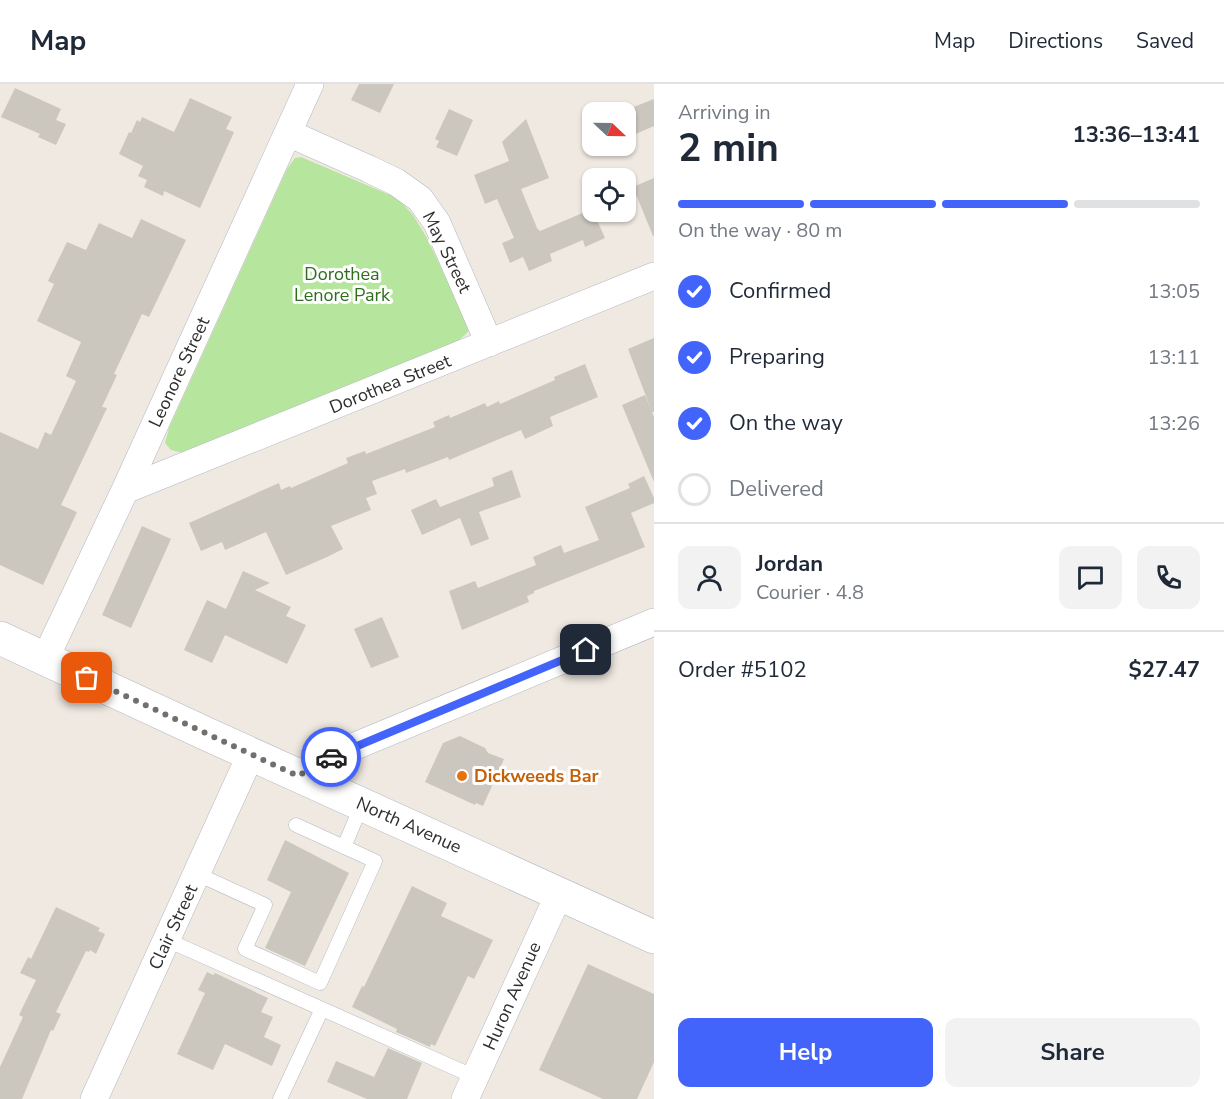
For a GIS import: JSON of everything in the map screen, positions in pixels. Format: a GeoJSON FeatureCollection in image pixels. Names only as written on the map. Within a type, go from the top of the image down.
{"type":"FeatureCollection","features":[{"type":"Feature","properties":{"kind":"main road","name":"North Avenue"},"geometry":{"type":"LineString","coordinates":[[0,638],[298,776],[654,936]]}},
{"type":"Feature","properties":{"kind":"street","name":"Leonore Street"},"geometry":{"type":"LineString","coordinates":[[45,659],[125,490],[310,84]]}},
{"type":"Feature","properties":{"kind":"street","name":"May Street"},"geometry":{"type":"LineString","coordinates":[[288,133],[396,182],[420,199],[436,223],[489,344]]}},
{"type":"Feature","properties":{"kind":"street","name":"Dorothea Street"},"geometry":{"type":"LineString","coordinates":[[125,490],[654,276]]}},
{"type":"Feature","properties":{"kind":"street"},"geometry":{"type":"LineString","coordinates":[[298,776],[336,754],[654,622]]}},
{"type":"Feature","properties":{"kind":"street","name":"Clair Street"},"geometry":{"type":"LineString","coordinates":[[94,1099],[251,754]]}},
{"type":"Feature","properties":{"kind":"street","name":"Huron Avenue"},"geometry":{"type":"LineString","coordinates":[[470,1088],[560,892]]}},
{"type":"Feature","properties":{"kind":"lane"},"geometry":{"type":"LineString","coordinates":[[344,847],[362,804]]}},
{"type":"Feature","properties":{"kind":"lane"},"geometry":{"type":"LineString","coordinates":[[197,874],[265,905],[245,949],[320,983],[375,861],[296,825]]}},
{"type":"Feature","properties":{"kind":"lane"},"geometry":{"type":"LineString","coordinates":[[167,940],[322,1009],[470,1088]]}},
{"type":"Feature","properties":{"kind":"lane"},"geometry":{"type":"LineString","coordinates":[[280,1099],[322,1009]]}},
{"type":"Feature","properties":{"kind":"green space","name":"Dorothea Lenore Park"},"geometry":{"type":"Polygon","coordinates":[[[301,157],[397,198],[413,215],[427,238],[467,323],[468,332],[458,341],[183,453],[171,450],[165,443],[169,428],[287,169],[295,158],[301,157]]]}},
{"type":"Feature","properties":{"kind":"building"},"geometry":{"type":"Polygon","coordinates":[[[359,84],[394,84],[380,113],[351,100],[359,84]]]}},
{"type":"Feature","properties":{"kind":"building"},"geometry":{"type":"Polygon","coordinates":[[[15,88],[61,109],[56,120],[66,124],[56,145],[38,137],[40,134],[1,117],[15,88]]]}},
{"type":"Feature","properties":{"kind":"building"},"geometry":{"type":"Polygon","coordinates":[[[190,98],[232,117],[226,129],[234,132],[200,208],[164,191],[163,196],[144,187],[147,180],[138,176],[143,166],[119,154],[129,132],[131,133],[137,120],[140,122],[142,117],[174,132],[190,98]]]}},
{"type":"Feature","properties":{"kind":"building"},"geometry":{"type":"Polygon","coordinates":[[[654,99],[654,126],[636,134],[636,106],[654,99]]]}},
{"type":"Feature","properties":{"kind":"building"},"geometry":{"type":"Polygon","coordinates":[[[449,109],[473,120],[457,156],[436,147],[439,141],[435,139],[449,109]]]}},
{"type":"Feature","properties":{"kind":"building"},"geometry":{"type":"Polygon","coordinates":[[[526,119],[549,178],[521,189],[540,231],[582,213],[582,222],[598,222],[605,238],[585,247],[583,240],[550,254],[552,261],[529,271],[523,257],[510,263],[502,243],[514,238],[497,199],[485,204],[474,175],[509,161],[502,142],[526,119]]]}},
{"type":"Feature","properties":{"kind":"building"},"geometry":{"type":"Polygon","coordinates":[[[654,178],[654,236],[636,194],[636,186],[654,178]]]}},
{"type":"Feature","properties":{"kind":"building"},"geometry":{"type":"Polygon","coordinates":[[[141,219],[186,240],[149,317],[142,314],[114,374],[117,375],[102,407],[107,408],[61,505],[77,512],[43,585],[0,565],[0,432],[38,449],[45,432],[51,435],[76,381],[66,376],[81,342],[37,321],[54,284],[48,281],[67,242],[86,250],[99,223],[132,238],[141,219]]]}},
{"type":"Feature","properties":{"kind":"building"},"geometry":{"type":"Polygon","coordinates":[[[654,338],[654,412],[652,412],[628,349],[654,338]]]}},
{"type":"Feature","properties":{"kind":"building"},"geometry":{"type":"Polygon","coordinates":[[[585,364],[598,397],[550,417],[553,426],[525,439],[521,430],[449,460],[448,457],[406,473],[405,469],[372,481],[377,494],[366,498],[371,510],[331,526],[343,549],[327,557],[286,575],[266,532],[225,550],[222,542],[201,551],[189,523],[279,483],[281,490],[290,486],[291,488],[348,463],[346,458],[365,451],[366,454],[435,427],[433,422],[449,415],[450,418],[485,403],[487,407],[499,401],[500,404],[585,364]]]}},
{"type":"Feature","properties":{"kind":"building"},"geometry":{"type":"Polygon","coordinates":[[[645,395],[654,417],[654,482],[622,405],[645,395]]]}},
{"type":"Feature","properties":{"kind":"building"},"geometry":{"type":"Polygon","coordinates":[[[512,470],[521,497],[479,512],[489,539],[471,546],[460,518],[422,535],[411,510],[436,499],[440,507],[494,486],[492,478],[512,470]]]}},
{"type":"Feature","properties":{"kind":"building"},"geometry":{"type":"Polygon","coordinates":[[[644,476],[654,503],[631,513],[645,547],[534,591],[527,596],[529,602],[462,630],[449,591],[475,581],[478,588],[536,565],[533,557],[561,545],[564,553],[599,540],[585,507],[630,488],[628,484],[644,476]]]}},
{"type":"Feature","properties":{"kind":"building"},"geometry":{"type":"Polygon","coordinates":[[[142,526],[171,539],[131,628],[102,615],[142,526]]]}},
{"type":"Feature","properties":{"kind":"building"},"geometry":{"type":"Polygon","coordinates":[[[243,571],[270,583],[255,590],[291,607],[286,616],[306,625],[287,664],[225,635],[212,663],[184,650],[207,600],[226,609],[243,571]]]}},
{"type":"Feature","properties":{"kind":"building"},"geometry":{"type":"Polygon","coordinates":[[[382,617],[399,657],[371,668],[354,629],[382,617]]]}},
{"type":"Feature","properties":{"kind":"building","name":"Dickweeds Bar"},"geometry":{"type":"Polygon","coordinates":[[[460,736],[485,748],[488,753],[504,759],[483,806],[476,803],[475,805],[425,782],[443,743],[460,736]]]}},
{"type":"Feature","properties":{"kind":"building"},"geometry":{"type":"Polygon","coordinates":[[[285,840],[349,873],[305,966],[265,948],[291,892],[267,880],[285,840]]]}},
{"type":"Feature","properties":{"kind":"building"},"geometry":{"type":"Polygon","coordinates":[[[412,886],[447,903],[441,916],[493,940],[474,979],[468,976],[435,1046],[431,1044],[430,1047],[396,1032],[397,1029],[352,1007],[362,986],[364,987],[412,886]]]}},
{"type":"Feature","properties":{"kind":"building"},"geometry":{"type":"Polygon","coordinates":[[[56,907],[100,928],[98,931],[105,934],[96,954],[90,950],[86,951],[56,1012],[61,1014],[53,1031],[51,1030],[22,1099],[0,1099],[0,1067],[23,1017],[19,1015],[36,980],[20,973],[28,957],[31,959],[56,907]]]}},
{"type":"Feature","properties":{"kind":"building"},"geometry":{"type":"Polygon","coordinates":[[[588,964],[654,994],[654,1062],[637,1099],[603,1099],[539,1070],[588,964]]]}},
{"type":"Feature","properties":{"kind":"building"},"geometry":{"type":"Polygon","coordinates":[[[207,972],[213,975],[215,973],[268,998],[261,1012],[273,1017],[264,1037],[281,1045],[272,1066],[225,1044],[213,1070],[177,1054],[205,993],[198,990],[207,972]]]}},
{"type":"Feature","properties":{"kind":"building"},"geometry":{"type":"Polygon","coordinates":[[[388,1048],[422,1063],[407,1099],[367,1099],[327,1082],[336,1061],[374,1077],[388,1048]]]}},
{"type":"Feature","properties":{"kind":"way so far"},"geometry":{"type":"LineString","coordinates":[[87,678],[298,776],[331,757]]}},
{"type":"Feature","properties":{"kind":"place","name":"Dickweeds Bar"},"geometry":{"type":"Point","coordinates":[462,776]}},
{"type":"Feature","properties":{"kind":"route"},"geometry":{"type":"LineString","coordinates":[[331,757],[586,650]]}}]}
